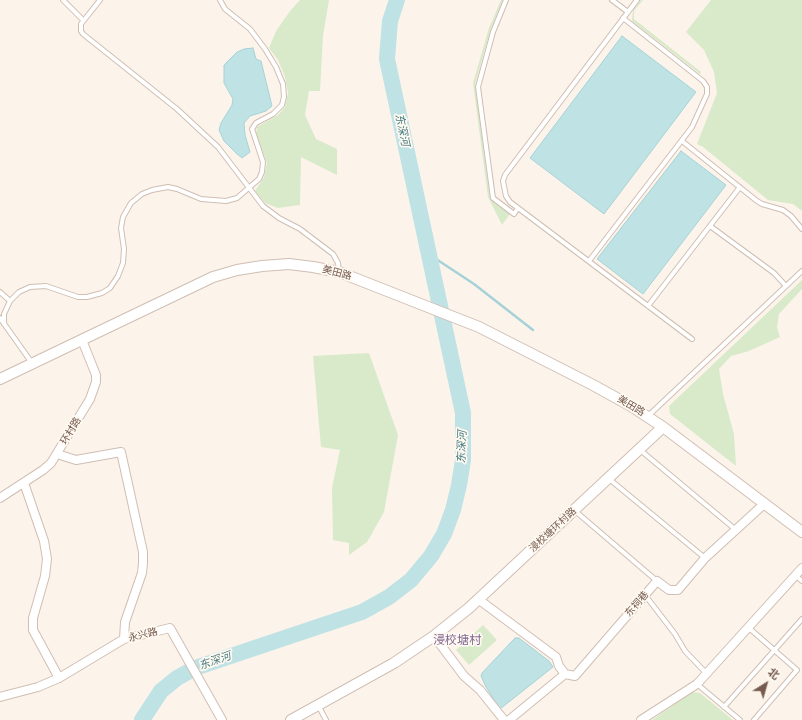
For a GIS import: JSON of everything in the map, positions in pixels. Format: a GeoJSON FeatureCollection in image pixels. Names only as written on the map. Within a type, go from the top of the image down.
{"type":"FeatureCollection","features":[{"type":"Feature","properties":{"kind":"street","name":"美田路"},"geometry":{"type":"LineString","coordinates":[[0,379],[212,277],[237,270],[288,264],[339,272],[479,327],[593,385],[648,416],[663,427]]}},
{"type":"Feature","properties":{"kind":"street","name":"环村路"},"geometry":{"type":"LineString","coordinates":[[0,498],[43,470],[57,454],[90,399],[96,382],[95,368],[82,340]]}},
{"type":"Feature","properties":{"kind":"street"},"geometry":{"type":"LineString","coordinates":[[663,427],[802,532]]}},
{"type":"Feature","properties":{"kind":"street","name":"浸校塘环村路"},"geometry":{"type":"LineString","coordinates":[[291,720],[394,663],[434,636],[478,599],[663,427]]}},
{"type":"Feature","properties":{"kind":"street"},"geometry":{"type":"LineString","coordinates":[[57,454],[76,460],[121,452],[143,563],[142,573],[125,622],[124,639]]}},
{"type":"Feature","properties":{"kind":"street"},"geometry":{"type":"LineString","coordinates":[[24,482],[44,541],[47,559],[45,576],[33,618],[33,630],[59,678]]}},
{"type":"Feature","properties":{"kind":"street"},"geometry":{"type":"LineString","coordinates":[[657,581],[669,590],[678,590],[705,558],[764,504]]}},
{"type":"Feature","properties":{"kind":"street"},"geometry":{"type":"LineString","coordinates":[[641,720],[697,684],[749,628],[799,578],[802,568]]}},
{"type":"Feature","properties":{"kind":"street","name":"东祠巷"},"geometry":{"type":"LineString","coordinates":[[509,720],[565,674],[575,676],[657,581]]}},
{"type":"Feature","properties":{"kind":"street"},"geometry":{"type":"LineString","coordinates":[[478,599],[556,657],[559,666],[565,674]]}},
{"type":"Feature","properties":{"kind":"street","name":"永兴路"},"geometry":{"type":"LineString","coordinates":[[0,697],[59,678],[124,639],[170,628],[222,720]]}},
{"type":"Feature","properties":{"kind":"street"},"geometry":{"type":"LineString","coordinates":[[434,636],[464,676],[480,690],[504,720]]}},
{"type":"Feature","properties":{"kind":"lane"},"geometry":{"type":"LineString","coordinates":[[63,0],[83,20]]}},
{"type":"Feature","properties":{"kind":"lane"},"geometry":{"type":"LineString","coordinates":[[100,0],[83,20],[80,27],[84,34],[177,109],[218,147],[263,206],[270,212],[300,229],[333,254],[338,263],[339,272]]}},
{"type":"Feature","properties":{"kind":"lane"},"geometry":{"type":"LineString","coordinates":[[4,324],[4,314],[10,301],[22,290],[38,286],[50,287],[83,297],[95,296],[107,290],[118,276],[123,263],[124,249],[121,228],[124,213],[134,200],[147,192],[159,188],[172,187],[201,199],[226,201],[234,200],[249,189],[259,179],[263,167],[261,152],[252,134],[252,129],[256,123],[273,114],[282,105],[284,97],[283,84],[276,67],[265,49],[250,30],[225,9],[220,0]]}},
{"type":"Feature","properties":{"kind":"lane"},"geometry":{"type":"LineString","coordinates":[[506,0],[493,32],[478,87],[493,198],[514,214],[518,208]]}},
{"type":"Feature","properties":{"kind":"lane"},"geometry":{"type":"LineString","coordinates":[[612,0],[628,12]]}},
{"type":"Feature","properties":{"kind":"lane"},"geometry":{"type":"LineString","coordinates":[[637,0],[505,175],[503,181],[506,196],[510,202],[692,339]]}},
{"type":"Feature","properties":{"kind":"lane"},"geometry":{"type":"LineString","coordinates":[[589,261],[692,127],[707,94],[707,87],[703,81],[623,18]]}},
{"type":"Feature","properties":{"kind":"lane"},"geometry":{"type":"LineString","coordinates":[[682,141],[762,204],[783,210],[791,216],[802,229]]}},
{"type":"Feature","properties":{"kind":"lane"},"geometry":{"type":"LineString","coordinates":[[648,306],[740,187]]}},
{"type":"Feature","properties":{"kind":"lane"},"geometry":{"type":"LineString","coordinates":[[710,226],[774,273],[786,286]]}},
{"type":"Feature","properties":{"kind":"lane"},"geometry":{"type":"LineString","coordinates":[[648,416],[802,271]]}},
{"type":"Feature","properties":{"kind":"lane"},"geometry":{"type":"LineString","coordinates":[[0,292],[10,301]]}},
{"type":"Feature","properties":{"kind":"lane"},"geometry":{"type":"LineString","coordinates":[[0,318],[32,364]]}},
{"type":"Feature","properties":{"kind":"lane"},"geometry":{"type":"LineString","coordinates":[[639,449],[736,530]]}},
{"type":"Feature","properties":{"kind":"lane"},"geometry":{"type":"LineString","coordinates":[[608,478],[705,558]]}},
{"type":"Feature","properties":{"kind":"lane"},"geometry":{"type":"LineString","coordinates":[[574,510],[657,581]]}},
{"type":"Feature","properties":{"kind":"lane"},"geometry":{"type":"LineString","coordinates":[[645,595],[671,628],[685,650],[707,674]]}},
{"type":"Feature","properties":{"kind":"lane"},"geometry":{"type":"LineString","coordinates":[[724,707],[802,619]]}},
{"type":"Feature","properties":{"kind":"lane"},"geometry":{"type":"LineString","coordinates":[[749,628],[797,670],[754,720]]}},
{"type":"Feature","properties":{"kind":"lane"},"geometry":{"type":"LineString","coordinates":[[697,684],[740,720]]}},
{"type":"Feature","properties":{"kind":"lane"},"geometry":{"type":"LineString","coordinates":[[318,705],[326,720]]}},
{"type":"Feature","properties":{"kind":"green space"},"geometry":{"type":"Polygon","coordinates":[[[300,0],[329,0],[323,36],[320,91],[309,91],[305,115],[316,139],[337,149],[337,175],[301,157],[300,205],[278,208],[265,203],[255,191],[264,177],[267,163],[256,134],[257,127],[278,115],[285,107],[288,93],[285,77],[278,60],[269,48],[276,31],[300,0]]]}},
{"type":"Feature","properties":{"kind":"green space"},"geometry":{"type":"Polygon","coordinates":[[[501,0],[503,0],[491,28],[475,84],[490,199],[510,214],[502,225],[488,197],[473,83],[489,28],[501,0]]]}},
{"type":"Feature","properties":{"kind":"green space"},"geometry":{"type":"Polygon","coordinates":[[[641,0],[643,0],[634,11],[634,19],[701,72],[700,74],[632,21],[633,10],[641,0]]]}},
{"type":"Feature","properties":{"kind":"green space"},"geometry":{"type":"Polygon","coordinates":[[[711,0],[802,0],[802,211],[793,204],[768,200],[703,147],[697,144],[717,93],[714,72],[704,50],[686,32],[711,0]]]}},
{"type":"Feature","properties":{"kind":"green space"},"geometry":{"type":"Polygon","coordinates":[[[802,280],[802,289],[779,314],[777,327],[780,337],[749,351],[731,356],[719,369],[723,394],[734,434],[736,466],[670,414],[669,406],[802,280]]]}},
{"type":"Feature","properties":{"kind":"green space"},"geometry":{"type":"Polygon","coordinates":[[[369,353],[398,435],[384,512],[367,542],[349,555],[349,543],[333,540],[332,488],[340,450],[321,447],[313,356],[369,353]]]}},
{"type":"Feature","properties":{"kind":"green space"},"geometry":{"type":"Polygon","coordinates":[[[483,625],[497,640],[469,665],[456,650],[483,625]]]}},
{"type":"Feature","properties":{"kind":"green space"},"geometry":{"type":"Polygon","coordinates":[[[692,692],[700,693],[733,720],[652,720],[692,692]]]}},
{"type":"Feature","properties":{"kind":"water"},"geometry":{"type":"Polygon","coordinates":[[[622,36],[696,92],[604,214],[530,158],[622,36]]]}},
{"type":"Feature","properties":{"kind":"water"},"geometry":{"type":"Polygon","coordinates":[[[253,48],[256,59],[261,61],[272,106],[266,111],[250,116],[244,123],[245,135],[250,152],[242,158],[224,141],[219,130],[221,123],[232,105],[233,99],[224,83],[224,65],[237,52],[244,49],[253,48]]]}},
{"type":"Feature","properties":{"kind":"water"},"geometry":{"type":"Polygon","coordinates":[[[681,151],[726,185],[643,294],[597,259],[681,151]]]}},
{"type":"Feature","properties":{"kind":"water"},"geometry":{"type":"Polygon","coordinates":[[[515,638],[519,638],[549,661],[553,667],[500,709],[481,676],[482,673],[515,638]]]}},
{"type":"Feature","properties":{"kind":"waterway","name":"东深河"},"geometry":{"type":"LineString","coordinates":[[142,720],[161,691],[177,678],[195,668],[362,612],[389,597],[411,580],[431,556],[444,534],[453,510],[463,460],[463,413],[387,59],[390,21],[397,0]]}},
{"type":"Feature","properties":{"kind":"waterway"},"geometry":{"type":"LineString","coordinates":[[430,255],[474,284],[533,330]]}},
{"type":"Feature","properties":{"kind":"district","name":"浸校塘村"},"geometry":{"type":"Point","coordinates":[457,640]}}]}
